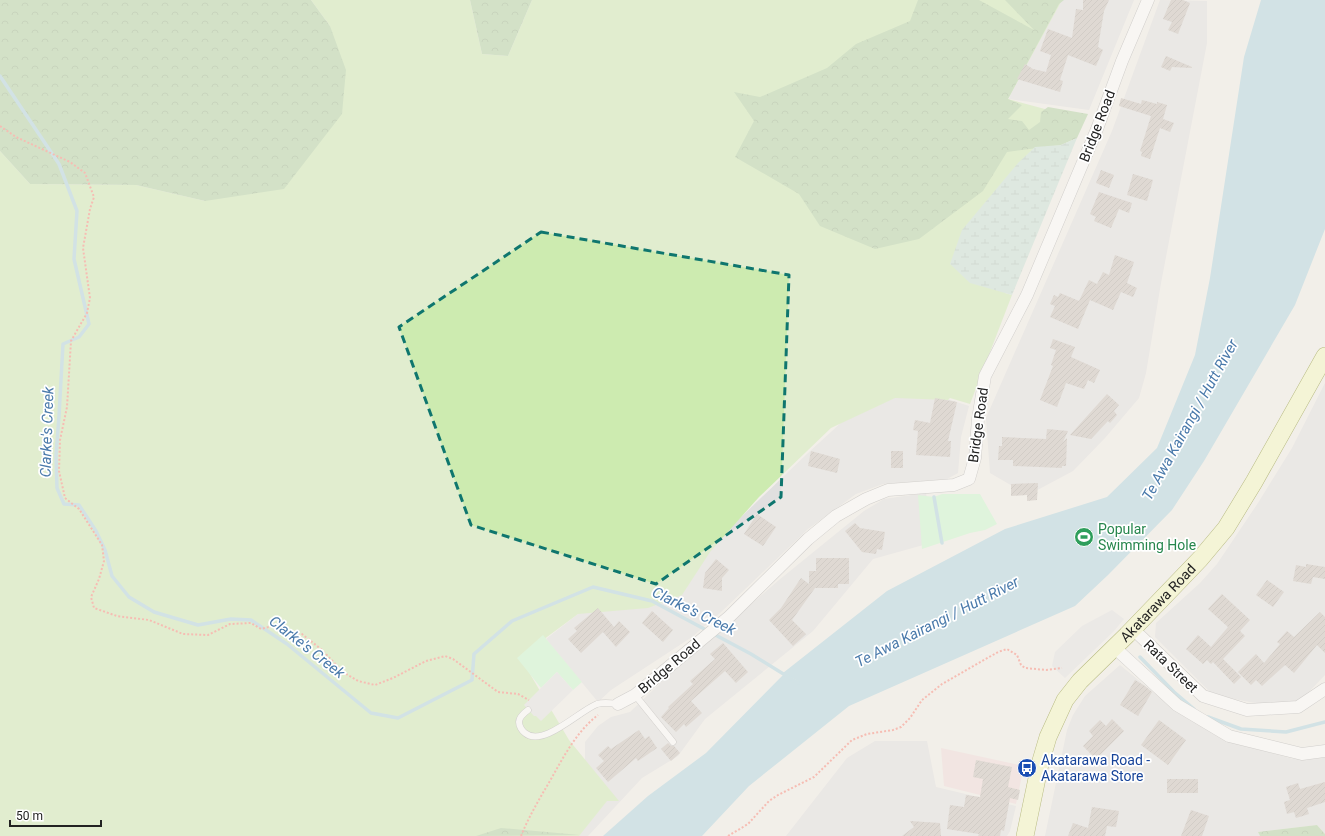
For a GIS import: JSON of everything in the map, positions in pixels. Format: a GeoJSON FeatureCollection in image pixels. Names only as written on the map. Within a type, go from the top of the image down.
{"type":"FeatureCollection","features":[{"type":"Feature","properties":{"kind":"street","name":"Bridge Road"},"geometry":{"type":"LineString","coordinates":[[618,704],[635,695],[730,616],[808,539],[836,516],[866,499],[888,490],[954,485],[969,479],[975,458],[978,419],[985,376],[1028,295],[1097,129],[1122,61],[1148,0]]}},
{"type":"Feature","properties":{"kind":"street","name":"Akatarawa Road"},"geometry":{"type":"LineString","coordinates":[[1025,836],[1040,764],[1056,717],[1065,700],[1080,681],[1200,559],[1226,528],[1254,482],[1325,356]]}},
{"type":"Feature","properties":{"kind":"street","name":"Rata Street"},"geometry":{"type":"LineString","coordinates":[[1132,629],[1203,696],[1247,710],[1298,707],[1325,689]]}},
{"type":"Feature","properties":{"kind":"street"},"geometry":{"type":"LineString","coordinates":[[1114,647],[1177,705],[1229,736],[1302,754],[1325,751]]}},
{"type":"Feature","properties":{"kind":"lane"},"geometry":{"type":"LineString","coordinates":[[635,695],[673,742]]}},
{"type":"Feature","properties":{"kind":"lane"},"geometry":{"type":"LineString","coordinates":[[528,710],[521,717],[519,724],[525,733],[535,737],[546,734],[596,705],[605,702],[618,704]]}},
{"type":"Feature","properties":{"kind":"path"},"geometry":{"type":"LineString","coordinates":[[0,126],[16,137],[70,162],[85,173],[94,198],[90,209],[83,248],[90,298],[87,314],[72,340],[66,407],[60,440],[59,472],[65,498],[85,518],[102,545],[104,561],[99,579],[91,596],[94,608],[117,616],[149,620],[183,634],[208,635],[230,624],[252,623],[263,628],[273,626],[302,634],[322,650],[343,672],[358,681],[375,685],[393,678],[426,661],[445,656],[453,659],[498,692],[518,694],[528,700]]}},
{"type":"Feature","properties":{"kind":"path"},"geometry":{"type":"LineString","coordinates":[[728,836],[748,824],[768,801],[814,777],[852,740],[867,734],[893,730],[901,727],[910,718],[922,700],[942,684],[998,652],[1007,649],[1017,655],[1021,665],[1026,668],[1046,670],[1062,668]]}},
{"type":"Feature","properties":{"kind":"path"},"geometry":{"type":"LineString","coordinates":[[521,836],[529,816],[568,749],[598,714],[618,704]]}},
{"type":"Feature","properties":{"kind":"highlighted area"},"geometry":{"type":"Polygon","coordinates":[[[541,232],[789,275],[781,497],[656,584],[471,525],[399,327],[541,232]]]}},
{"type":"Feature","properties":{"kind":"shaded area"},"geometry":{"type":"Polygon","coordinates":[[[1055,0],[1134,0],[1089,110],[1009,99],[1012,85],[1055,0]]]}},
{"type":"Feature","properties":{"kind":"shaded area"},"geometry":{"type":"Polygon","coordinates":[[[1160,0],[1207,1],[1207,43],[1161,283],[1146,373],[1139,398],[1105,438],[1073,471],[1028,495],[990,473],[986,418],[1112,131],[1160,0]]]}},
{"type":"Feature","properties":{"kind":"shaded area"},"geometry":{"type":"Polygon","coordinates":[[[1325,383],[1325,675],[1301,700],[1271,706],[1213,695],[1155,637],[1156,623],[1200,583],[1217,564],[1258,503],[1292,448],[1325,383]]]}},
{"type":"Feature","properties":{"kind":"shaded area"},"geometry":{"type":"Polygon","coordinates":[[[929,393],[969,406],[961,437],[958,473],[947,479],[883,484],[856,494],[808,529],[720,613],[692,637],[611,690],[598,702],[546,639],[596,600],[716,541],[867,399],[929,393]]]}},
{"type":"Feature","properties":{"kind":"shaded area"},"geometry":{"type":"Polygon","coordinates":[[[926,493],[934,542],[873,559],[813,631],[705,719],[678,756],[642,778],[588,836],[568,836],[585,766],[585,742],[598,726],[611,717],[630,712],[698,647],[706,643],[779,580],[864,511],[884,499],[926,493]]]}},
{"type":"Feature","properties":{"kind":"shaded area"},"geometry":{"type":"Polygon","coordinates":[[[1112,610],[1124,619],[1114,631],[1065,678],[1052,666],[1055,652],[1082,626],[1112,610]]]}},
{"type":"Feature","properties":{"kind":"shaded area"},"geometry":{"type":"Polygon","coordinates":[[[1120,665],[1165,702],[1226,740],[1293,759],[1325,758],[1325,834],[1317,825],[1258,832],[1260,836],[1045,836],[1067,730],[1073,715],[1085,696],[1120,665]]]}},
{"type":"Feature","properties":{"kind":"shaded area"},"geometry":{"type":"Polygon","coordinates":[[[557,672],[573,690],[541,721],[524,705],[557,672]]]}},
{"type":"Feature","properties":{"kind":"shaded area"},"geometry":{"type":"Polygon","coordinates":[[[875,741],[927,741],[936,787],[1016,806],[1010,831],[1007,836],[786,836],[847,758],[875,741]]]}},
{"type":"Feature","properties":{"kind":"shaded area"},"geometry":{"type":"Polygon","coordinates":[[[941,748],[1024,766],[1016,804],[944,786],[941,748]]]}},
{"type":"Feature","properties":{"kind":"green space"},"geometry":{"type":"Polygon","coordinates":[[[0,0],[311,0],[330,26],[346,70],[342,114],[284,189],[205,201],[136,185],[30,184],[0,151],[0,0]]]}},
{"type":"Feature","properties":{"kind":"green space"},"geometry":{"type":"Polygon","coordinates":[[[311,0],[470,0],[482,54],[508,56],[532,0],[1062,0],[1008,99],[1071,116],[1005,293],[1012,295],[970,404],[950,398],[948,400],[895,398],[831,428],[759,497],[710,552],[682,595],[648,608],[578,614],[520,657],[569,740],[619,801],[607,801],[579,836],[0,836],[0,151],[30,184],[136,185],[205,201],[330,26],[311,0]]]}},
{"type":"Feature","properties":{"kind":"green space"},"geometry":{"type":"Polygon","coordinates":[[[470,0],[532,0],[508,56],[482,54],[470,0]]]}},
{"type":"Feature","properties":{"kind":"green space"},"geometry":{"type":"Polygon","coordinates":[[[918,0],[979,0],[1034,30],[1005,0],[1064,0],[1059,4],[1008,99],[1022,105],[1008,119],[1022,121],[1029,130],[1040,122],[1041,112],[1048,107],[1088,114],[1077,138],[1061,145],[1007,152],[983,191],[919,239],[875,249],[820,226],[799,194],[735,157],[754,121],[734,92],[760,97],[827,68],[856,44],[910,21],[918,0]]]}},
{"type":"Feature","properties":{"kind":"green space"},"geometry":{"type":"Polygon","coordinates":[[[1077,138],[1012,295],[970,283],[950,264],[962,230],[1018,163],[1035,147],[1061,145],[1077,138]]]}},
{"type":"Feature","properties":{"kind":"green space"},"geometry":{"type":"Polygon","coordinates":[[[942,494],[980,494],[997,524],[985,530],[970,533],[922,549],[918,495],[934,497],[942,494]]]}},
{"type":"Feature","properties":{"kind":"green space"},"geometry":{"type":"Polygon","coordinates":[[[543,635],[582,682],[573,690],[557,672],[541,688],[517,658],[543,635]]]}},
{"type":"Feature","properties":{"kind":"green space"},"geometry":{"type":"Polygon","coordinates":[[[1317,825],[1325,836],[1260,836],[1258,832],[1317,825]]]}},
{"type":"Feature","properties":{"kind":"green space"},"geometry":{"type":"Polygon","coordinates":[[[501,828],[580,835],[476,836],[501,828]]]}},
{"type":"Feature","properties":{"kind":"water","name":"Te Awa Kairangi / Hutt River"},"geometry":{"type":"Polygon","coordinates":[[[1261,0],[1325,0],[1325,229],[1295,305],[1204,461],[1172,510],[1075,606],[849,706],[749,786],[702,836],[603,836],[648,796],[706,753],[783,675],[798,681],[783,673],[887,591],[1005,529],[1107,497],[1157,448],[1195,355],[1210,278],[1244,57],[1261,0]]]}},
{"type":"Feature","properties":{"kind":"building"},"geometry":{"type":"Polygon","coordinates":[[[1083,0],[1109,0],[1104,11],[1098,47],[1103,50],[1096,66],[1068,55],[1060,80],[1063,81],[1060,92],[1017,79],[1025,64],[1033,69],[1046,72],[1051,55],[1040,51],[1048,29],[1072,38],[1076,9],[1083,10],[1083,0]]]}},
{"type":"Feature","properties":{"kind":"building"},"geometry":{"type":"Polygon","coordinates":[[[1171,0],[1183,0],[1190,3],[1178,34],[1168,30],[1172,22],[1163,19],[1171,0]]]}},
{"type":"Feature","properties":{"kind":"building"},"geometry":{"type":"Polygon","coordinates":[[[1166,56],[1192,68],[1172,67],[1170,71],[1161,67],[1166,56]]]}},
{"type":"Feature","properties":{"kind":"building"},"geometry":{"type":"Polygon","coordinates":[[[1121,98],[1141,104],[1142,100],[1167,105],[1163,119],[1174,123],[1170,132],[1160,128],[1150,159],[1141,156],[1142,152],[1140,151],[1151,116],[1119,106],[1121,98]]]}},
{"type":"Feature","properties":{"kind":"building"},"geometry":{"type":"Polygon","coordinates":[[[1101,170],[1114,175],[1109,188],[1096,183],[1101,170]]]}},
{"type":"Feature","properties":{"kind":"building"},"geometry":{"type":"Polygon","coordinates":[[[1133,174],[1153,180],[1147,201],[1127,195],[1133,174]]]}},
{"type":"Feature","properties":{"kind":"building"},"geometry":{"type":"Polygon","coordinates":[[[1099,192],[1132,203],[1129,213],[1119,209],[1111,228],[1094,221],[1096,217],[1090,214],[1099,192]]]}},
{"type":"Feature","properties":{"kind":"building"},"geometry":{"type":"Polygon","coordinates":[[[1115,255],[1134,262],[1127,283],[1137,288],[1133,297],[1121,292],[1113,310],[1090,300],[1078,329],[1050,317],[1055,306],[1050,304],[1054,295],[1058,297],[1060,293],[1079,301],[1089,280],[1097,284],[1103,272],[1109,275],[1115,255]]]}},
{"type":"Feature","properties":{"kind":"building"},"geometry":{"type":"Polygon","coordinates":[[[1053,339],[1075,347],[1071,357],[1100,370],[1094,383],[1088,380],[1084,389],[1066,383],[1057,407],[1040,400],[1053,366],[1051,365],[1056,350],[1050,348],[1053,339]]]}},
{"type":"Feature","properties":{"kind":"building"},"geometry":{"type":"Polygon","coordinates":[[[1107,394],[1119,405],[1114,411],[1117,415],[1110,423],[1108,421],[1091,439],[1070,435],[1107,394]]]}},
{"type":"Feature","properties":{"kind":"building"},"geometry":{"type":"Polygon","coordinates":[[[935,398],[957,402],[948,441],[951,441],[950,457],[916,455],[918,431],[913,430],[915,420],[930,423],[935,398]]]}},
{"type":"Feature","properties":{"kind":"building"},"geometry":{"type":"Polygon","coordinates":[[[1047,429],[1068,431],[1063,442],[1067,438],[1066,466],[1062,466],[1062,468],[1013,466],[1013,460],[998,460],[999,446],[1002,446],[1002,437],[1046,439],[1047,429]]]}},
{"type":"Feature","properties":{"kind":"building"},"geometry":{"type":"Polygon","coordinates":[[[811,451],[840,459],[837,473],[808,466],[811,451]]]}},
{"type":"Feature","properties":{"kind":"building"},"geometry":{"type":"Polygon","coordinates":[[[891,451],[903,451],[903,468],[891,468],[891,451]]]}},
{"type":"Feature","properties":{"kind":"building"},"geometry":{"type":"Polygon","coordinates":[[[1038,483],[1037,500],[1027,501],[1027,495],[1011,496],[1011,484],[1038,483]]]}},
{"type":"Feature","properties":{"kind":"building"},"geometry":{"type":"Polygon","coordinates":[[[757,514],[776,527],[763,546],[744,534],[757,514]]]}},
{"type":"Feature","properties":{"kind":"building"},"geometry":{"type":"Polygon","coordinates":[[[855,523],[860,528],[885,532],[882,550],[877,549],[876,554],[862,552],[845,531],[855,523]]]}},
{"type":"Feature","properties":{"kind":"building"},"geometry":{"type":"Polygon","coordinates":[[[816,558],[849,558],[849,584],[838,584],[838,588],[815,588],[792,620],[806,634],[793,646],[769,620],[781,608],[801,578],[809,584],[809,571],[816,571],[816,558]]]}},
{"type":"Feature","properties":{"kind":"building"},"geometry":{"type":"Polygon","coordinates":[[[716,559],[729,570],[722,578],[722,591],[703,588],[705,573],[716,559]]]}},
{"type":"Feature","properties":{"kind":"building"},"geometry":{"type":"Polygon","coordinates":[[[1306,564],[1325,567],[1325,579],[1313,577],[1311,584],[1293,581],[1296,565],[1306,567],[1306,564]]]}},
{"type":"Feature","properties":{"kind":"building"},"geometry":{"type":"Polygon","coordinates":[[[1267,580],[1284,592],[1273,607],[1256,595],[1267,580]]]}},
{"type":"Feature","properties":{"kind":"building"},"geometry":{"type":"Polygon","coordinates":[[[1222,594],[1250,620],[1240,631],[1245,636],[1223,659],[1241,677],[1234,684],[1213,662],[1211,664],[1207,660],[1203,664],[1186,649],[1198,635],[1211,647],[1228,627],[1208,609],[1222,594]]]}},
{"type":"Feature","properties":{"kind":"building"},"geometry":{"type":"Polygon","coordinates":[[[598,608],[614,627],[619,621],[630,632],[616,647],[603,632],[581,653],[568,639],[577,631],[574,628],[598,608]]]}},
{"type":"Feature","properties":{"kind":"building"},"geometry":{"type":"Polygon","coordinates":[[[652,611],[673,630],[663,642],[642,623],[652,611]]]}},
{"type":"Feature","properties":{"kind":"building"},"geometry":{"type":"Polygon","coordinates":[[[1320,612],[1325,617],[1325,653],[1317,645],[1294,673],[1285,665],[1262,686],[1256,680],[1251,685],[1238,672],[1256,654],[1264,663],[1280,644],[1277,642],[1287,631],[1294,637],[1320,612]]]}},
{"type":"Feature","properties":{"kind":"building"},"geometry":{"type":"Polygon","coordinates":[[[723,643],[748,672],[736,683],[725,671],[691,701],[702,713],[686,727],[684,724],[676,732],[661,717],[669,708],[668,707],[693,684],[690,681],[715,659],[710,654],[723,643]]]}},
{"type":"Feature","properties":{"kind":"building"},"geometry":{"type":"Polygon","coordinates":[[[1135,680],[1152,692],[1138,716],[1120,705],[1135,680]]]}},
{"type":"Feature","properties":{"kind":"building"},"geometry":{"type":"Polygon","coordinates":[[[1112,719],[1124,731],[1096,759],[1083,746],[1093,736],[1089,731],[1100,720],[1106,726],[1112,719]]]}},
{"type":"Feature","properties":{"kind":"building"},"geometry":{"type":"Polygon","coordinates":[[[1159,720],[1186,740],[1168,765],[1141,745],[1159,720]]]}},
{"type":"Feature","properties":{"kind":"building"},"geometry":{"type":"Polygon","coordinates":[[[639,730],[645,739],[649,736],[657,748],[638,761],[636,758],[608,782],[596,768],[604,761],[598,755],[608,746],[611,749],[639,730]]]}},
{"type":"Feature","properties":{"kind":"building"},"geometry":{"type":"Polygon","coordinates":[[[668,743],[671,746],[674,746],[680,753],[671,761],[661,749],[668,743]]]}},
{"type":"Feature","properties":{"kind":"building"},"geometry":{"type":"Polygon","coordinates":[[[976,760],[1012,767],[1008,787],[1020,790],[1018,800],[1010,798],[1004,831],[1001,830],[1000,836],[978,836],[979,834],[947,829],[950,805],[964,807],[966,795],[980,797],[983,779],[973,777],[976,760]]]}},
{"type":"Feature","properties":{"kind":"building"},"geometry":{"type":"Polygon","coordinates":[[[1167,779],[1198,779],[1198,793],[1167,793],[1167,779]]]}},
{"type":"Feature","properties":{"kind":"building"},"geometry":{"type":"Polygon","coordinates":[[[1325,782],[1325,802],[1307,808],[1309,814],[1296,818],[1294,812],[1287,814],[1284,802],[1290,800],[1286,787],[1298,783],[1300,789],[1325,782]]]}},
{"type":"Feature","properties":{"kind":"building"},"geometry":{"type":"Polygon","coordinates":[[[1092,807],[1119,811],[1116,827],[1107,826],[1105,836],[1068,836],[1073,823],[1088,828],[1092,807]]]}},
{"type":"Feature","properties":{"kind":"building"},"geometry":{"type":"Polygon","coordinates":[[[1191,810],[1209,816],[1202,836],[1181,836],[1191,810]]]}},
{"type":"Feature","properties":{"kind":"building"},"geometry":{"type":"Polygon","coordinates":[[[910,821],[940,823],[941,836],[902,836],[914,827],[910,821]]]}},
{"type":"Feature","properties":{"kind":"waterway","name":"Clarke's Creek"},"geometry":{"type":"LineString","coordinates":[[0,76],[59,164],[77,211],[74,259],[89,324],[79,337],[63,344],[56,456],[57,488],[64,504],[79,505],[96,531],[105,550],[112,576],[129,597],[154,612],[198,625],[231,619],[251,620],[287,644],[371,713],[398,718],[472,680],[474,654],[512,621],[593,587],[652,601],[751,654],[798,683]]}},
{"type":"Feature","properties":{"kind":"waterway"},"geometry":{"type":"LineString","coordinates":[[934,497],[942,543]]}},
{"type":"Feature","properties":{"kind":"waterway"},"geometry":{"type":"LineString","coordinates":[[1140,657],[1174,692],[1194,709]]}},
{"type":"Feature","properties":{"kind":"waterway"},"geometry":{"type":"LineString","coordinates":[[1208,717],[1241,729],[1286,732],[1325,722]]}},
{"type":"Feature","properties":{"kind":"place","name":"Popular Swimming Hole"},"geometry":{"type":"Point","coordinates":[1084,537]}},
{"type":"Feature","properties":{"kind":"place","name":"Akatarawa Road - Akatarawa Store"},"geometry":{"type":"Point","coordinates":[1027,768]}}]}
